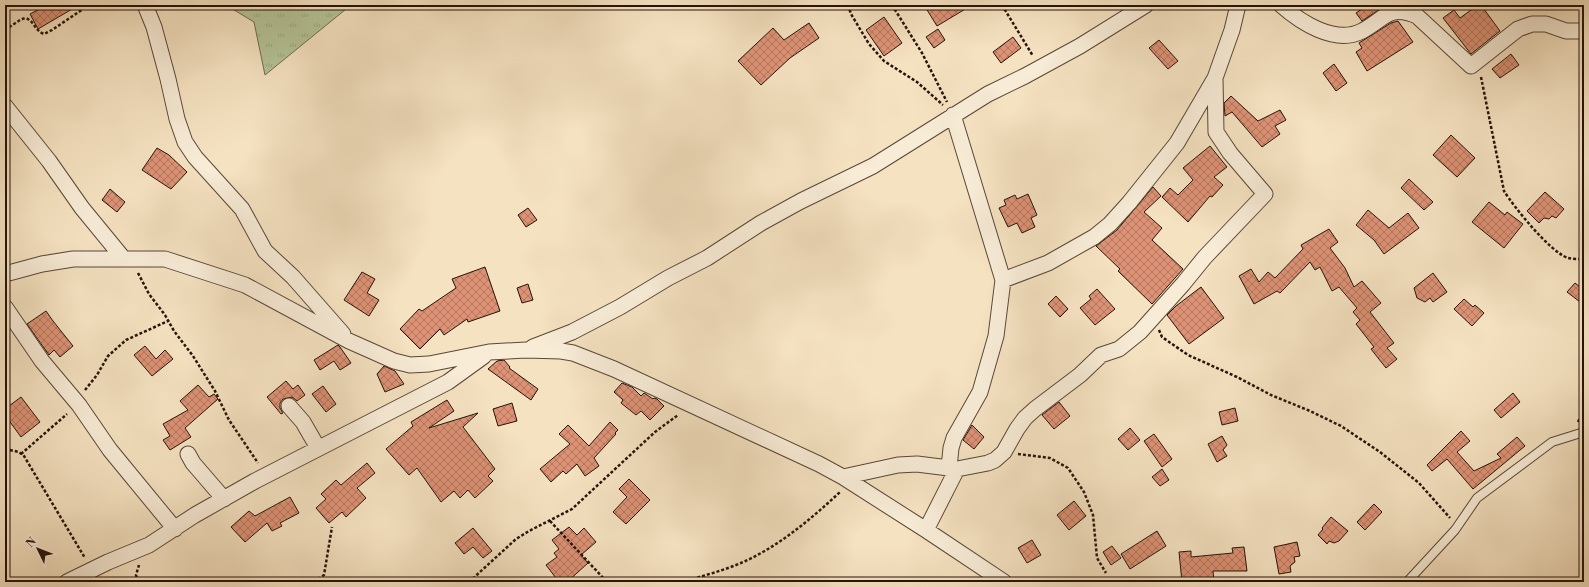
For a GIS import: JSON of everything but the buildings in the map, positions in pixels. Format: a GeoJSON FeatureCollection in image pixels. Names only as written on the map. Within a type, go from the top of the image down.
{"type":"FeatureCollection","features":[{"type":"Feature","properties":{"kind":"street"},"geometry":{"type":"LineString","coordinates":[[145,5],[154,27],[185,142],[195,157],[242,209],[264,251],[293,277],[349,341]]}},
{"type":"Feature","properties":{"kind":"street"},"geometry":{"type":"LineString","coordinates":[[526,350],[572,332],[620,307],[668,278],[707,258],[761,223],[801,201],[873,166],[988,94],[1080,46],[1146,5]]}},
{"type":"Feature","properties":{"kind":"street"},"geometry":{"type":"LineString","coordinates":[[1003,280],[1048,263],[1094,237],[1110,224],[1129,203],[1178,143],[1215,78],[1232,30],[1238,5]]}},
{"type":"Feature","properties":{"kind":"street"},"geometry":{"type":"LineString","coordinates":[[1281,5],[1292,16],[1308,26],[1331,34],[1344,35],[1360,32],[1389,13],[1400,11],[1409,13],[1417,16],[1471,66],[1518,29],[1532,24],[1546,24],[1566,31],[1584,31]]}},
{"type":"Feature","properties":{"kind":"street"},"geometry":{"type":"LineString","coordinates":[[847,480],[898,465],[917,464],[953,469],[988,463],[995,460],[1004,452],[1017,429],[1035,409],[1080,374],[1101,355],[1119,349],[1140,332],[1154,317],[1205,257],[1265,194],[1230,153],[1216,132],[1215,78]]}},
{"type":"Feature","properties":{"kind":"street"},"geometry":{"type":"LineString","coordinates":[[5,106],[49,161],[82,208],[123,258]]}},
{"type":"Feature","properties":{"kind":"street"},"geometry":{"type":"LineString","coordinates":[[926,530],[953,469],[951,448],[954,438],[980,392],[996,336],[1003,280],[953,115]]}},
{"type":"Feature","properties":{"kind":"street"},"geometry":{"type":"LineString","coordinates":[[5,274],[42,264],[73,259],[165,259],[244,285],[349,341],[394,361],[410,364],[429,364],[489,352],[526,350],[561,351],[573,353],[614,369],[819,464],[926,530],[1004,582]]}},
{"type":"Feature","properties":{"kind":"street"},"geometry":{"type":"LineString","coordinates":[[5,308],[42,361],[79,405],[110,450],[175,529]]}},
{"type":"Feature","properties":{"kind":"street"},"geometry":{"type":"LineString","coordinates":[[67,582],[149,545],[266,475],[448,382],[489,352]]}},
{"type":"Feature","properties":{"kind":"street"},"geometry":{"type":"LineString","coordinates":[[289,406],[303,422],[318,448]]}},
{"type":"Feature","properties":{"kind":"street"},"geometry":{"type":"LineString","coordinates":[[188,454],[192,463],[224,499]]}},
{"type":"Feature","properties":{"kind":"lane"},"geometry":{"type":"LineString","coordinates":[[1407,582],[1458,526],[1476,498],[1552,442],[1584,432]]}},
{"type":"Feature","properties":{"kind":"path"},"geometry":{"type":"LineString","coordinates":[[5,30],[25,18],[30,20],[37,30],[44,34],[89,5]]}},
{"type":"Feature","properties":{"kind":"path"},"geometry":{"type":"LineString","coordinates":[[848,5],[851,14],[869,44],[884,61],[917,82],[933,95],[953,115]]}},
{"type":"Feature","properties":{"kind":"path"},"geometry":{"type":"LineString","coordinates":[[892,5],[922,53],[953,115]]}},
{"type":"Feature","properties":{"kind":"path"},"geometry":{"type":"LineString","coordinates":[[1002,5],[1040,68]]}},
{"type":"Feature","properties":{"kind":"path"},"geometry":{"type":"LineString","coordinates":[[1475,63],[1479,72],[1504,191],[1514,206],[1551,246],[1567,258],[1584,259]]}},
{"type":"Feature","properties":{"kind":"path"},"geometry":{"type":"LineString","coordinates":[[123,258],[136,269],[149,294],[193,356],[215,391],[229,420],[266,475]]}},
{"type":"Feature","properties":{"kind":"path"},"geometry":{"type":"LineString","coordinates":[[1154,317],[1162,337],[1188,355],[1237,377],[1271,395],[1341,426],[1380,452],[1418,483],[1458,526]]}},
{"type":"Feature","properties":{"kind":"path"},"geometry":{"type":"LineString","coordinates":[[21,454],[79,405],[83,394],[97,375],[108,356],[126,340],[168,321]]}},
{"type":"Feature","properties":{"kind":"path"},"geometry":{"type":"LineString","coordinates":[[469,582],[516,539],[572,509],[655,432],[691,405]]}},
{"type":"Feature","properties":{"kind":"path"},"geometry":{"type":"LineString","coordinates":[[5,449],[24,456],[82,556],[93,569]]}},
{"type":"Feature","properties":{"kind":"path"},"geometry":{"type":"LineString","coordinates":[[1004,452],[1050,458],[1068,468],[1084,492],[1093,515],[1097,558],[1106,573]]}},
{"type":"Feature","properties":{"kind":"path"},"geometry":{"type":"LineString","coordinates":[[682,582],[741,563],[769,548],[806,523],[847,480]]}},
{"type":"Feature","properties":{"kind":"path"},"geometry":{"type":"LineString","coordinates":[[550,521],[607,582]]}},
{"type":"Feature","properties":{"kind":"path"},"geometry":{"type":"LineString","coordinates":[[314,582],[324,575],[332,527]]}},
{"type":"Feature","properties":{"kind":"green space"},"geometry":{"type":"Polygon","coordinates":[[[226,5],[351,5],[265,75],[254,22],[226,5]]]}}]}
